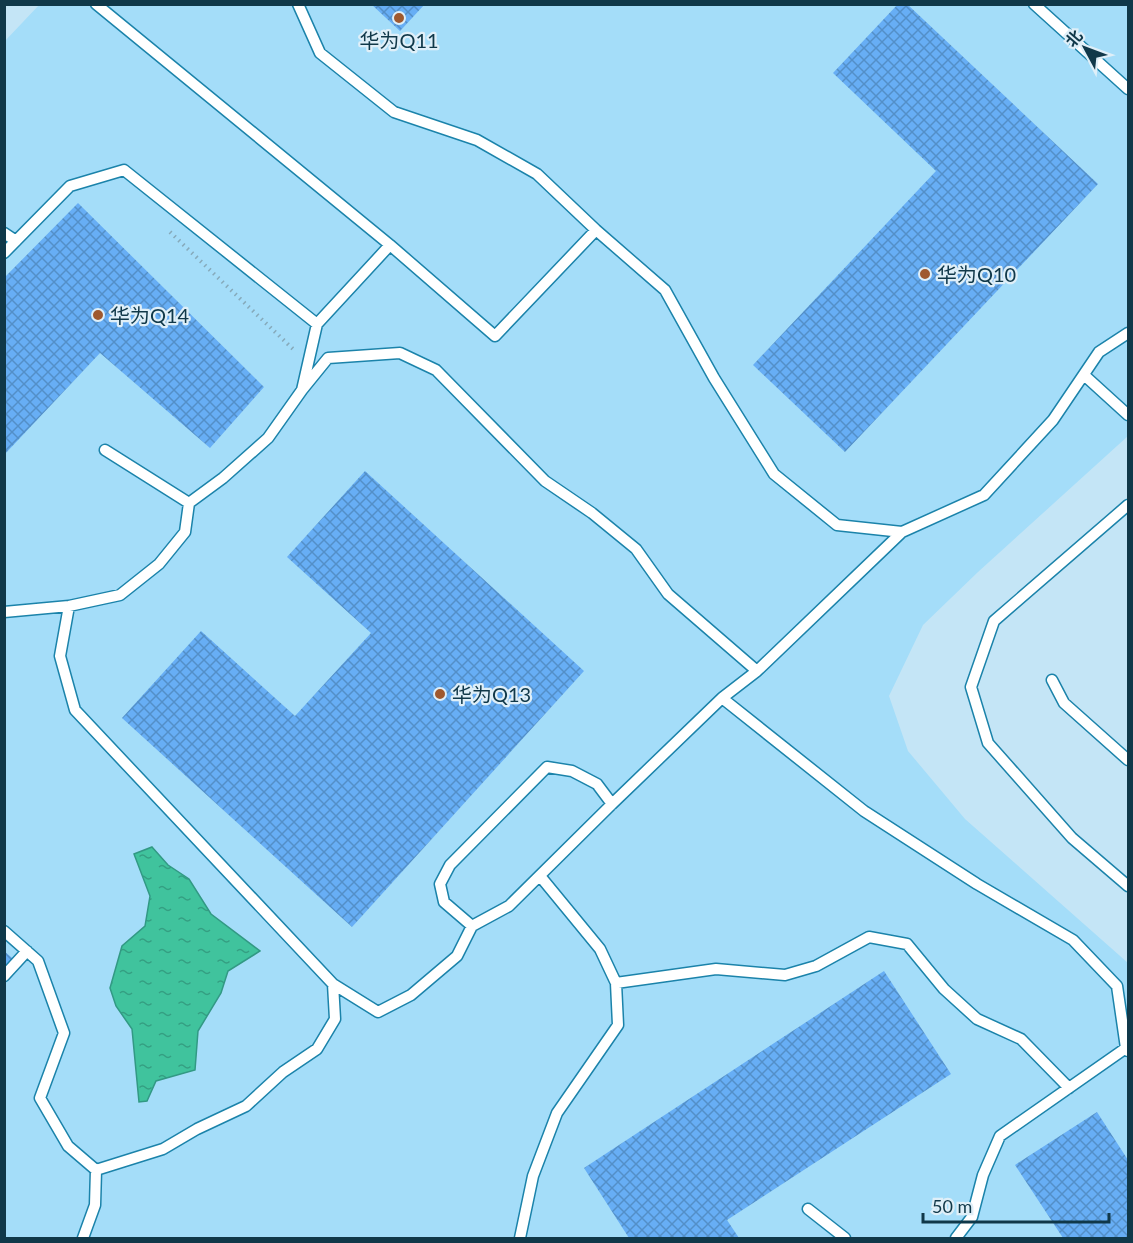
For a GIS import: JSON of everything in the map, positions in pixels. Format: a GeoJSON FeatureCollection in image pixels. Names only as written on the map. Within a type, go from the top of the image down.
{"type":"FeatureCollection","features":[{"type":"Feature","properties":{"kind":"lane"},"geometry":{"type":"LineString","coordinates":[[96,4],[390,245],[495,336],[596,230]]}},
{"type":"Feature","properties":{"kind":"lane"},"geometry":{"type":"LineString","coordinates":[[298,4],[320,53],[394,112],[477,140],[537,174],[596,230],[665,290],[714,378],[774,474],[837,525],[902,532]]}},
{"type":"Feature","properties":{"kind":"lane"},"geometry":{"type":"LineString","coordinates":[[1034,4],[1128,89]]}},
{"type":"Feature","properties":{"kind":"lane"},"geometry":{"type":"LineString","coordinates":[[4,253],[70,186],[124,170],[317,324]]}},
{"type":"Feature","properties":{"kind":"lane"},"geometry":{"type":"LineString","coordinates":[[4,233],[16,241]]}},
{"type":"Feature","properties":{"kind":"lane"},"geometry":{"type":"LineString","coordinates":[[302,390],[317,324],[390,245]]}},
{"type":"Feature","properties":{"kind":"lane"},"geometry":{"type":"LineString","coordinates":[[69,606],[60,656],[75,710],[333,984],[378,1012],[411,995],[458,956],[472,926],[509,906],[722,698],[757,671],[902,532],[984,495],[1053,420],[1099,352],[1128,333]]}},
{"type":"Feature","properties":{"kind":"lane"},"geometry":{"type":"LineString","coordinates":[[4,612],[69,606],[120,595],[159,564],[184,532],[189,503],[268,438],[328,358],[400,353],[436,370],[545,481],[592,513],[636,549],[668,594],[757,671]]}},
{"type":"Feature","properties":{"kind":"lane"},"geometry":{"type":"LineString","coordinates":[[1084,375],[1128,415]]}},
{"type":"Feature","properties":{"kind":"lane"},"geometry":{"type":"LineString","coordinates":[[105,450],[189,503]]}},
{"type":"Feature","properties":{"kind":"lane"},"geometry":{"type":"LineString","coordinates":[[1128,505],[994,621],[971,687],[988,743],[1072,838],[1128,886]]}},
{"type":"Feature","properties":{"kind":"lane"},"geometry":{"type":"LineString","coordinates":[[1052,680],[1064,704],[1128,760]]}},
{"type":"Feature","properties":{"kind":"lane"},"geometry":{"type":"LineString","coordinates":[[722,698],[864,811],[977,884],[1073,940],[1117,986],[1127,1050],[1000,1136],[983,1175],[972,1217],[956,1239]]}},
{"type":"Feature","properties":{"kind":"lane"},"geometry":{"type":"LineString","coordinates":[[472,926],[444,902],[440,884],[450,865],[547,767],[572,771],[597,784],[612,804]]}},
{"type":"Feature","properties":{"kind":"lane"},"geometry":{"type":"LineString","coordinates":[[520,1239],[534,1176],[557,1113],[618,1025],[616,983],[600,949],[540,876]]}},
{"type":"Feature","properties":{"kind":"lane"},"geometry":{"type":"LineString","coordinates":[[4,931],[38,962],[64,1033],[40,1098],[68,1146],[96,1170]]}},
{"type":"Feature","properties":{"kind":"lane"},"geometry":{"type":"LineString","coordinates":[[616,983],[716,969],[785,975],[816,966],[869,937],[907,944],[944,989],[977,1018],[1022,1039],[1069,1088]]}},
{"type":"Feature","properties":{"kind":"lane"},"geometry":{"type":"LineString","coordinates":[[4,976],[27,951]]}},
{"type":"Feature","properties":{"kind":"lane"},"geometry":{"type":"LineString","coordinates":[[96,1170],[163,1149],[197,1129],[246,1106],[283,1072],[317,1049],[335,1019],[333,984]]}},
{"type":"Feature","properties":{"kind":"lane"},"geometry":{"type":"LineString","coordinates":[[83,1239],[95,1205],[96,1170]]}},
{"type":"Feature","properties":{"kind":"lane"},"geometry":{"type":"LineString","coordinates":[[808,1209],[845,1239]]}},
{"type":"Feature","properties":{"kind":"path"},"geometry":{"type":"LineString","coordinates":[[164,226],[292,346],[297,357]]}},
{"type":"Feature","properties":{"kind":"shaded area"},"geometry":{"type":"Polygon","coordinates":[[[40,4],[1128,5],[1128,436],[923,625],[889,696],[908,751],[965,819],[1128,963],[1128,1238],[5,1238],[4,42],[40,4]]]}},
{"type":"Feature","properties":{"kind":"water"},"geometry":{"type":"Polygon","coordinates":[[[152,847],[168,865],[189,879],[211,914],[260,951],[228,971],[221,993],[198,1031],[195,1070],[156,1081],[147,1101],[139,1102],[132,1029],[116,1006],[110,988],[122,946],[145,926],[150,896],[134,854],[152,847]]]}},
{"type":"Feature","properties":{"kind":"building","name":"华为Q11"},"geometry":{"type":"Polygon","coordinates":[[[371,4],[425,4],[400,31],[371,4]]]}},
{"type":"Feature","properties":{"kind":"building","name":"华为Q10"},"geometry":{"type":"Polygon","coordinates":[[[898,4],[907,4],[1098,184],[845,452],[753,365],[936,171],[833,73],[898,4]]]}},
{"type":"Feature","properties":{"kind":"building","name":"华为Q14"},"geometry":{"type":"Polygon","coordinates":[[[78,203],[264,387],[210,448],[100,353],[4,455],[4,278],[78,203]]]}},
{"type":"Feature","properties":{"kind":"building","name":"华为Q13"},"geometry":{"type":"Polygon","coordinates":[[[365,471],[584,671],[352,927],[122,718],[201,631],[295,716],[371,633],[287,557],[365,471]]]}},
{"type":"Feature","properties":{"kind":"building"},"geometry":{"type":"Polygon","coordinates":[[[4,951],[18,963],[4,977],[4,951]]]}},
{"type":"Feature","properties":{"kind":"building"},"geometry":{"type":"Polygon","coordinates":[[[884,971],[951,1074],[727,1220],[739,1238],[629,1238],[584,1168],[884,971]]]}},
{"type":"Feature","properties":{"kind":"building"},"geometry":{"type":"Polygon","coordinates":[[[1097,1112],[1128,1160],[1128,1238],[1063,1238],[1015,1165],[1097,1112]]]}},
{"type":"Feature","properties":{"kind":"place","name":"华为Q11"},"geometry":{"type":"Point","coordinates":[399,18]}},
{"type":"Feature","properties":{"kind":"place","name":"华为Q10"},"geometry":{"type":"Point","coordinates":[925,274]}},
{"type":"Feature","properties":{"kind":"place","name":"华为Q14"},"geometry":{"type":"Point","coordinates":[98,315]}},
{"type":"Feature","properties":{"kind":"place","name":"华为Q13"},"geometry":{"type":"Point","coordinates":[440,694]}}]}
